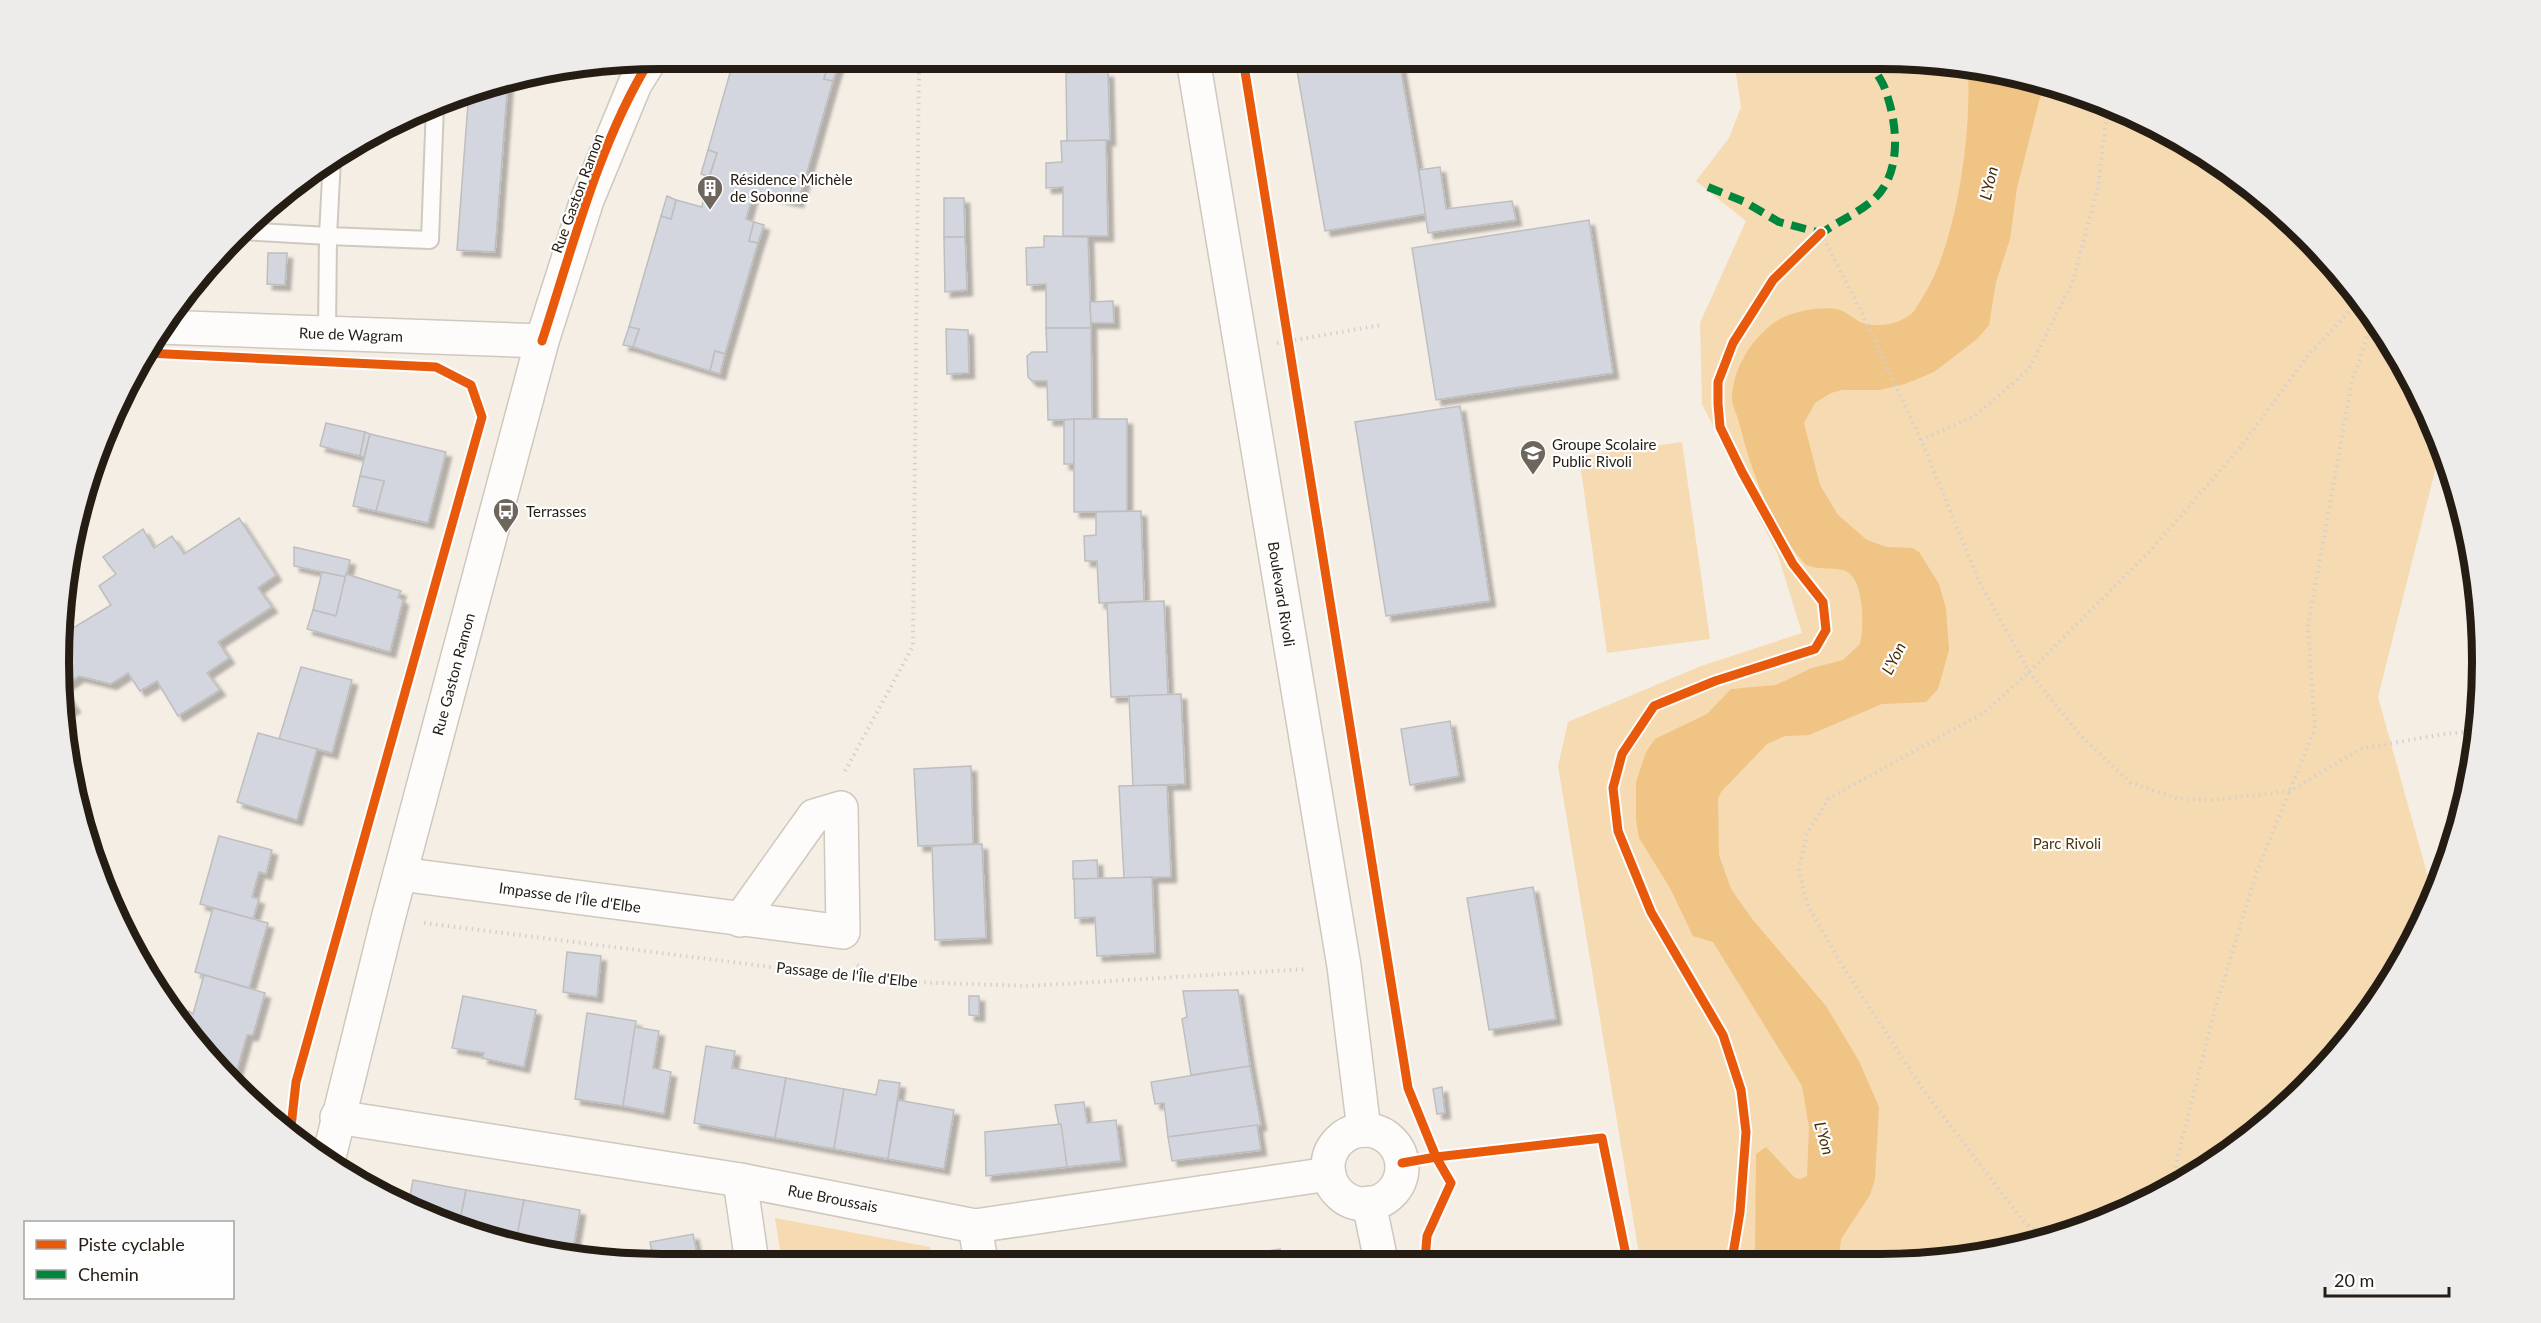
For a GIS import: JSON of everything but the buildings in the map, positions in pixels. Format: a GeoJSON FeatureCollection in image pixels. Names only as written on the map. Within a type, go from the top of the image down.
{"type":"FeatureCollection","features":[{"type":"Feature","properties":{"kind":"street","name":"Rue Gaston Ramon"},"geometry":{"type":"LineString","coordinates":[[330,1152],[388,919],[542,342],[587,200],[635,84],[644,69]]}},
{"type":"Feature","properties":{"kind":"street","name":"Boulevard Rivoli"},"geometry":{"type":"LineString","coordinates":[[1195,69],[1344,966],[1364,1130]]}},
{"type":"Feature","properties":{"kind":"street","name":"Rue de Wagram"},"geometry":{"type":"LineString","coordinates":[[172,327],[542,342]]}},
{"type":"Feature","properties":{"kind":"street","name":"Impasse de l'Île d'Elbe"},"geometry":{"type":"LineString","coordinates":[[400,874],[843,932],[841,808]]}},
{"type":"Feature","properties":{"kind":"street"},"geometry":{"type":"LineString","coordinates":[[740,920],[814,816],[841,808]]}},
{"type":"Feature","properties":{"kind":"street","name":"Rue Broussais"},"geometry":{"type":"LineString","coordinates":[[337,1117],[740,1180],[975,1226],[1329,1174]]}},
{"type":"Feature","properties":{"kind":"street"},"geometry":{"type":"LineString","coordinates":[[1364,1130],[1385,1135],[1400,1152],[1402,1163],[1397,1186],[1390,1194],[1369,1203],[1348,1199],[1339,1193],[1329,1174],[1332,1149],[1340,1139],[1352,1132],[1364,1130]]}},
{"type":"Feature","properties":{"kind":"street"},"geometry":{"type":"LineString","coordinates":[[740,1180],[751,1254]]}},
{"type":"Feature","properties":{"kind":"street"},"geometry":{"type":"LineString","coordinates":[[1369,1203],[1380,1254]]}},
{"type":"Feature","properties":{"kind":"street"},"geometry":{"type":"LineString","coordinates":[[975,1226],[980,1254]]}},
{"type":"Feature","properties":{"kind":"lane"},"geometry":{"type":"LineString","coordinates":[[255,232],[430,240],[435,114]]}},
{"type":"Feature","properties":{"kind":"lane"},"geometry":{"type":"LineString","coordinates":[[327,333],[331,169]]}},
{"type":"Feature","properties":{"kind":"path"},"geometry":{"type":"LineString","coordinates":[[841,808],[845,767],[913,646],[919,69]]}},
{"type":"Feature","properties":{"kind":"path"},"geometry":{"type":"LineString","coordinates":[[1921,440],[1975,416],[2029,369],[2073,281],[2098,187],[2107,114]]}},
{"type":"Feature","properties":{"kind":"path"},"geometry":{"type":"LineString","coordinates":[[1821,233],[1863,315],[1921,440],[1979,581],[2028,672],[2082,737],[2131,783],[2179,799],[2214,800],[2290,791],[2360,748],[2468,732]]}},
{"type":"Feature","properties":{"kind":"path"},"geometry":{"type":"LineString","coordinates":[[2038,1233],[2024,1222],[1924,1091],[1842,964],[1808,906],[1799,870],[1807,834],[1828,799],[1985,712],[2028,672],[2157,543],[2239,449],[2309,354],[2354,307]]}},
{"type":"Feature","properties":{"kind":"path"},"geometry":{"type":"LineString","coordinates":[[1241,350],[1382,325]]}},
{"type":"Feature","properties":{"kind":"path"},"geometry":{"type":"LineString","coordinates":[[1286,329],[1290,352]]}},
{"type":"Feature","properties":{"kind":"path"},"geometry":{"type":"LineString","coordinates":[[2174,1176],[2215,1009],[2256,874],[2315,728],[2308,626],[2352,381],[2370,329]]}},
{"type":"Feature","properties":{"kind":"path"},"geometry":{"type":"LineString","coordinates":[[855,964],[882,981]]}},
{"type":"Feature","properties":{"kind":"path"},"geometry":{"type":"LineString","coordinates":[[290,1123],[293,1099]]}},
{"type":"Feature","properties":{"kind":"green space","name":"Parc Rivoli"},"geometry":{"type":"Polygon","coordinates":[[[1735,69],[1918,70],[1995,80],[2033,89],[2070,100],[2142,130],[2176,148],[2240,191],[2270,216],[2325,271],[2350,301],[2393,365],[2411,399],[2437,462],[2378,697],[2429,882],[2411,924],[2393,958],[2350,1022],[2298,1080],[2240,1132],[2176,1175],[2142,1193],[2070,1223],[2033,1234],[1995,1243],[1918,1253],[1639,1254],[1558,766],[1568,722],[1701,666],[1802,633],[1778,555],[1702,404],[1700,323],[1746,221],[1696,181],[1729,138],[1741,107],[1735,69]]]}},
{"type":"Feature","properties":{"kind":"green space"},"geometry":{"type":"Polygon","coordinates":[[[1682,442],[1710,639],[1607,653],[1579,456],[1682,442]]]}},
{"type":"Feature","properties":{"kind":"green space"},"geometry":{"type":"Polygon","coordinates":[[[775,1218],[930,1247],[931,1254],[781,1254],[775,1218]]]}},
{"type":"Feature","properties":{"kind":"water","name":"L'Yon"},"geometry":{"type":"Polygon","coordinates":[[[1968,76],[2042,92],[2017,188],[2010,239],[1996,282],[1989,325],[1977,339],[1934,372],[1905,384],[1879,390],[1842,390],[1831,393],[1815,403],[1804,423],[1820,485],[1838,515],[1867,540],[1887,547],[1912,548],[1919,552],[1939,584],[1946,609],[1949,650],[1938,689],[1926,702],[1882,704],[1809,735],[1785,736],[1767,744],[1721,792],[1718,799],[1719,855],[1731,889],[1753,920],[1826,1006],[1859,1061],[1879,1107],[1875,1179],[1870,1195],[1841,1239],[1840,1249],[1842,1254],[1755,1254],[1756,1154],[1766,1147],[1795,1178],[1800,1179],[1807,1176],[1809,1127],[1802,1086],[1713,942],[1693,936],[1670,888],[1639,838],[1636,820],[1636,782],[1646,752],[1655,739],[1707,714],[1731,689],[1776,685],[1812,668],[1843,660],[1860,644],[1862,614],[1856,581],[1843,570],[1806,565],[1782,534],[1764,498],[1732,400],[1735,378],[1744,356],[1758,337],[1775,322],[1788,315],[1812,309],[1829,308],[1845,312],[1860,322],[1882,325],[1904,319],[1915,310],[1935,274],[1951,226],[1962,172],[1968,118],[1968,76]]]}},
{"type":"Feature","properties":{"kind":"marked path"},"geometry":{"type":"LineString","coordinates":[[1818,236],[1873,200],[1889,177],[1895,149],[1895,134],[1890,105],[1883,84],[1874,69]]}},
{"type":"Feature","properties":{"kind":"marked path"},"geometry":{"type":"LineString","coordinates":[[1708,187],[1745,202],[1779,222],[1821,233]]}},
{"type":"Feature","properties":{"kind":"cycle path"},"geometry":{"type":"LineString","coordinates":[[542,341],[601,161],[645,69]]}},
{"type":"Feature","properties":{"kind":"cycle path"},"geometry":{"type":"LineString","coordinates":[[1245,69],[1408,1088],[1436,1157],[1451,1183],[1427,1236],[1426,1254]]}},
{"type":"Feature","properties":{"kind":"cycle path"},"geometry":{"type":"LineString","coordinates":[[1733,1254],[1740,1212],[1746,1132],[1741,1090],[1723,1035],[1651,912],[1618,831],[1613,788],[1622,754],[1654,706],[1715,681],[1815,649],[1826,630],[1823,602],[1793,564],[1742,472],[1720,427],[1718,404],[1718,382],[1733,343],[1773,280],[1821,233]]}},
{"type":"Feature","properties":{"kind":"cycle path"},"geometry":{"type":"LineString","coordinates":[[155,353],[436,367],[471,385],[482,417],[296,1082],[291,1124]]}},
{"type":"Feature","properties":{"kind":"cycle path"},"geometry":{"type":"LineString","coordinates":[[1402,1163],[1602,1138],[1626,1254]]}},
{"type":"Feature","properties":{"kind":"place","name":"Résidence Michèle de Sobonne"},"geometry":{"type":"Point","coordinates":[710,211]}},
{"type":"Feature","properties":{"kind":"place","name":"Groupe Scolaire Public Rivoli"},"geometry":{"type":"Point","coordinates":[1533,476]}},
{"type":"Feature","properties":{"kind":"place","name":"Terrasses"},"geometry":{"type":"Point","coordinates":[506,534]}}]}
